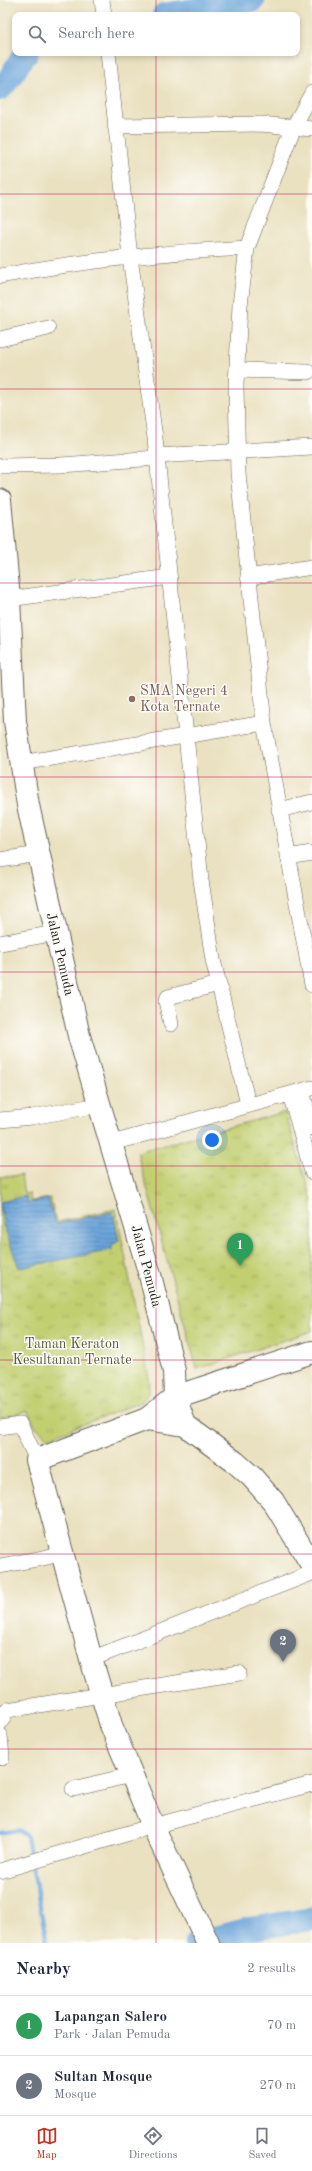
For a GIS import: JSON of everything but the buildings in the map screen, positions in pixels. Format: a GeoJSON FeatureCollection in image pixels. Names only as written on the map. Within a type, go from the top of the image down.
{"type":"FeatureCollection","features":[{"type":"Feature","properties":{"kind":"main road","name":"Jalan Pemuda"},"geometry":{"type":"LineString","coordinates":[[0,500],[9,600],[5,622],[15,721],[21,763],[39,854],[79,1036],[150,1275],[174,1371],[175,1397],[185,1425]]}},
{"type":"Feature","properties":{"kind":"main road"},"geometry":{"type":"LineString","coordinates":[[205,1938],[131,1775],[101,1694],[37,1460],[147,1419],[175,1397],[312,1352]]}},
{"type":"Feature","properties":{"kind":"main road"},"geometry":{"type":"LineString","coordinates":[[147,1419],[185,1425],[235,1462],[273,1501],[312,1565]]}},
{"type":"Feature","properties":{"kind":"street"},"geometry":{"type":"LineString","coordinates":[[108,56],[130,257],[156,457],[187,736],[198,851],[210,945],[248,1104]]}},
{"type":"Feature","properties":{"kind":"street"},"geometry":{"type":"LineString","coordinates":[[312,93],[294,126],[247,248],[240,305],[237,370],[237,452],[248,577],[264,723],[288,857],[305,914],[312,985]]}},
{"type":"Feature","properties":{"kind":"street"},"geometry":{"type":"LineString","coordinates":[[115,126],[261,124],[294,126],[312,129]]}},
{"type":"Feature","properties":{"kind":"street"},"geometry":{"type":"LineString","coordinates":[[0,276],[46,267],[130,257],[247,248]]}},
{"type":"Feature","properties":{"kind":"street"},"geometry":{"type":"LineString","coordinates":[[0,339],[48,328]]}},
{"type":"Feature","properties":{"kind":"street"},"geometry":{"type":"LineString","coordinates":[[237,370],[308,372]]}},
{"type":"Feature","properties":{"kind":"street"},"geometry":{"type":"LineString","coordinates":[[0,466],[61,464],[312,447]]}},
{"type":"Feature","properties":{"kind":"street"},"geometry":{"type":"LineString","coordinates":[[248,577],[312,567]]}},
{"type":"Feature","properties":{"kind":"street"},"geometry":{"type":"LineString","coordinates":[[9,600],[169,577]]}},
{"type":"Feature","properties":{"kind":"street"},"geometry":{"type":"LineString","coordinates":[[21,763],[264,723]]}},
{"type":"Feature","properties":{"kind":"street"},"geometry":{"type":"LineString","coordinates":[[279,810],[312,802]]}},
{"type":"Feature","properties":{"kind":"street"},"geometry":{"type":"LineString","coordinates":[[288,857],[312,852]]}},
{"type":"Feature","properties":{"kind":"street"},"geometry":{"type":"LineString","coordinates":[[0,860],[39,854]]}},
{"type":"Feature","properties":{"kind":"street"},"geometry":{"type":"LineString","coordinates":[[0,943],[56,933]]}},
{"type":"Feature","properties":{"kind":"street"},"geometry":{"type":"LineString","coordinates":[[171,1024],[166,1001],[168,997],[219,984]]}},
{"type":"Feature","properties":{"kind":"street"},"geometry":{"type":"LineString","coordinates":[[112,1143],[248,1104],[301,1091]]}},
{"type":"Feature","properties":{"kind":"street"},"geometry":{"type":"LineString","coordinates":[[301,1091],[312,1128]]}},
{"type":"Feature","properties":{"kind":"street"},"geometry":{"type":"LineString","coordinates":[[301,1091],[312,1172]]}},
{"type":"Feature","properties":{"kind":"street"},"geometry":{"type":"LineString","coordinates":[[0,1120],[32,1118],[99,1105]]}},
{"type":"Feature","properties":{"kind":"street"},"geometry":{"type":"LineString","coordinates":[[0,1427],[20,1424],[37,1460]]}},
{"type":"Feature","properties":{"kind":"street"},"geometry":{"type":"LineString","coordinates":[[0,1566],[48,1557],[61,1552]]}},
{"type":"Feature","properties":{"kind":"street"},"geometry":{"type":"LineString","coordinates":[[91,1658],[312,1573]]}},
{"type":"Feature","properties":{"kind":"street"},"geometry":{"type":"LineString","coordinates":[[0,1722],[7,1710],[239,1673]]}},
{"type":"Feature","properties":{"kind":"street"},"geometry":{"type":"LineString","coordinates":[[0,1735],[2,1758]]}},
{"type":"Feature","properties":{"kind":"street"},"geometry":{"type":"LineString","coordinates":[[73,1789],[131,1775]]}},
{"type":"Feature","properties":{"kind":"street"},"geometry":{"type":"LineString","coordinates":[[0,1871],[153,1826],[312,1784]]}},
{"type":"Feature","properties":{"kind":"green space"},"geometry":{"type":"Polygon","coordinates":[[[285,1112],[312,1200],[312,1331],[197,1369],[137,1152],[285,1112]]]}},
{"type":"Feature","properties":{"kind":"green space","name":"Taman Keraton Kesultanan Ternate"},"geometry":{"type":"Polygon","coordinates":[[[21,1175],[24,1194],[29,1193],[31,1201],[50,1198],[57,1222],[116,1209],[150,1383],[149,1394],[141,1402],[48,1438],[35,1426],[28,1411],[0,1418],[0,1177],[21,1175]]]}},
{"type":"Feature","properties":{"kind":"water"},"geometry":{"type":"Polygon","coordinates":[[[26,1196],[28,1203],[48,1199],[56,1224],[113,1212],[119,1241],[112,1245],[112,1250],[19,1268],[4,1227],[0,1202],[26,1196]]]}},
{"type":"Feature","properties":{"kind":"waterway"},"geometry":{"type":"LineString","coordinates":[[182,12],[253,0]]}},
{"type":"Feature","properties":{"kind":"waterway"},"geometry":{"type":"LineString","coordinates":[[0,89],[8,81],[25,56]]}},
{"type":"Feature","properties":{"kind":"waterway"},"geometry":{"type":"LineString","coordinates":[[0,1833],[19,1830],[27,1837],[31,1859]]}},
{"type":"Feature","properties":{"kind":"waterway"},"geometry":{"type":"LineString","coordinates":[[32,1865],[47,1943]]}},
{"type":"Feature","properties":{"kind":"waterway"},"geometry":{"type":"LineString","coordinates":[[196,1943],[249,1929],[312,1919]]}},
{"type":"Feature","properties":{"kind":"place","name":"SMA Negeri 4 Kota Ternate"},"geometry":{"type":"Point","coordinates":[132,699]}},
{"type":"Feature","properties":{"kind":"place","name":"Lapangan Salero"},"geometry":{"type":"Point","coordinates":[240,1266]}},
{"type":"Feature","properties":{"kind":"place","name":"Sultan Mosque"},"geometry":{"type":"Point","coordinates":[283,1662]}}]}
